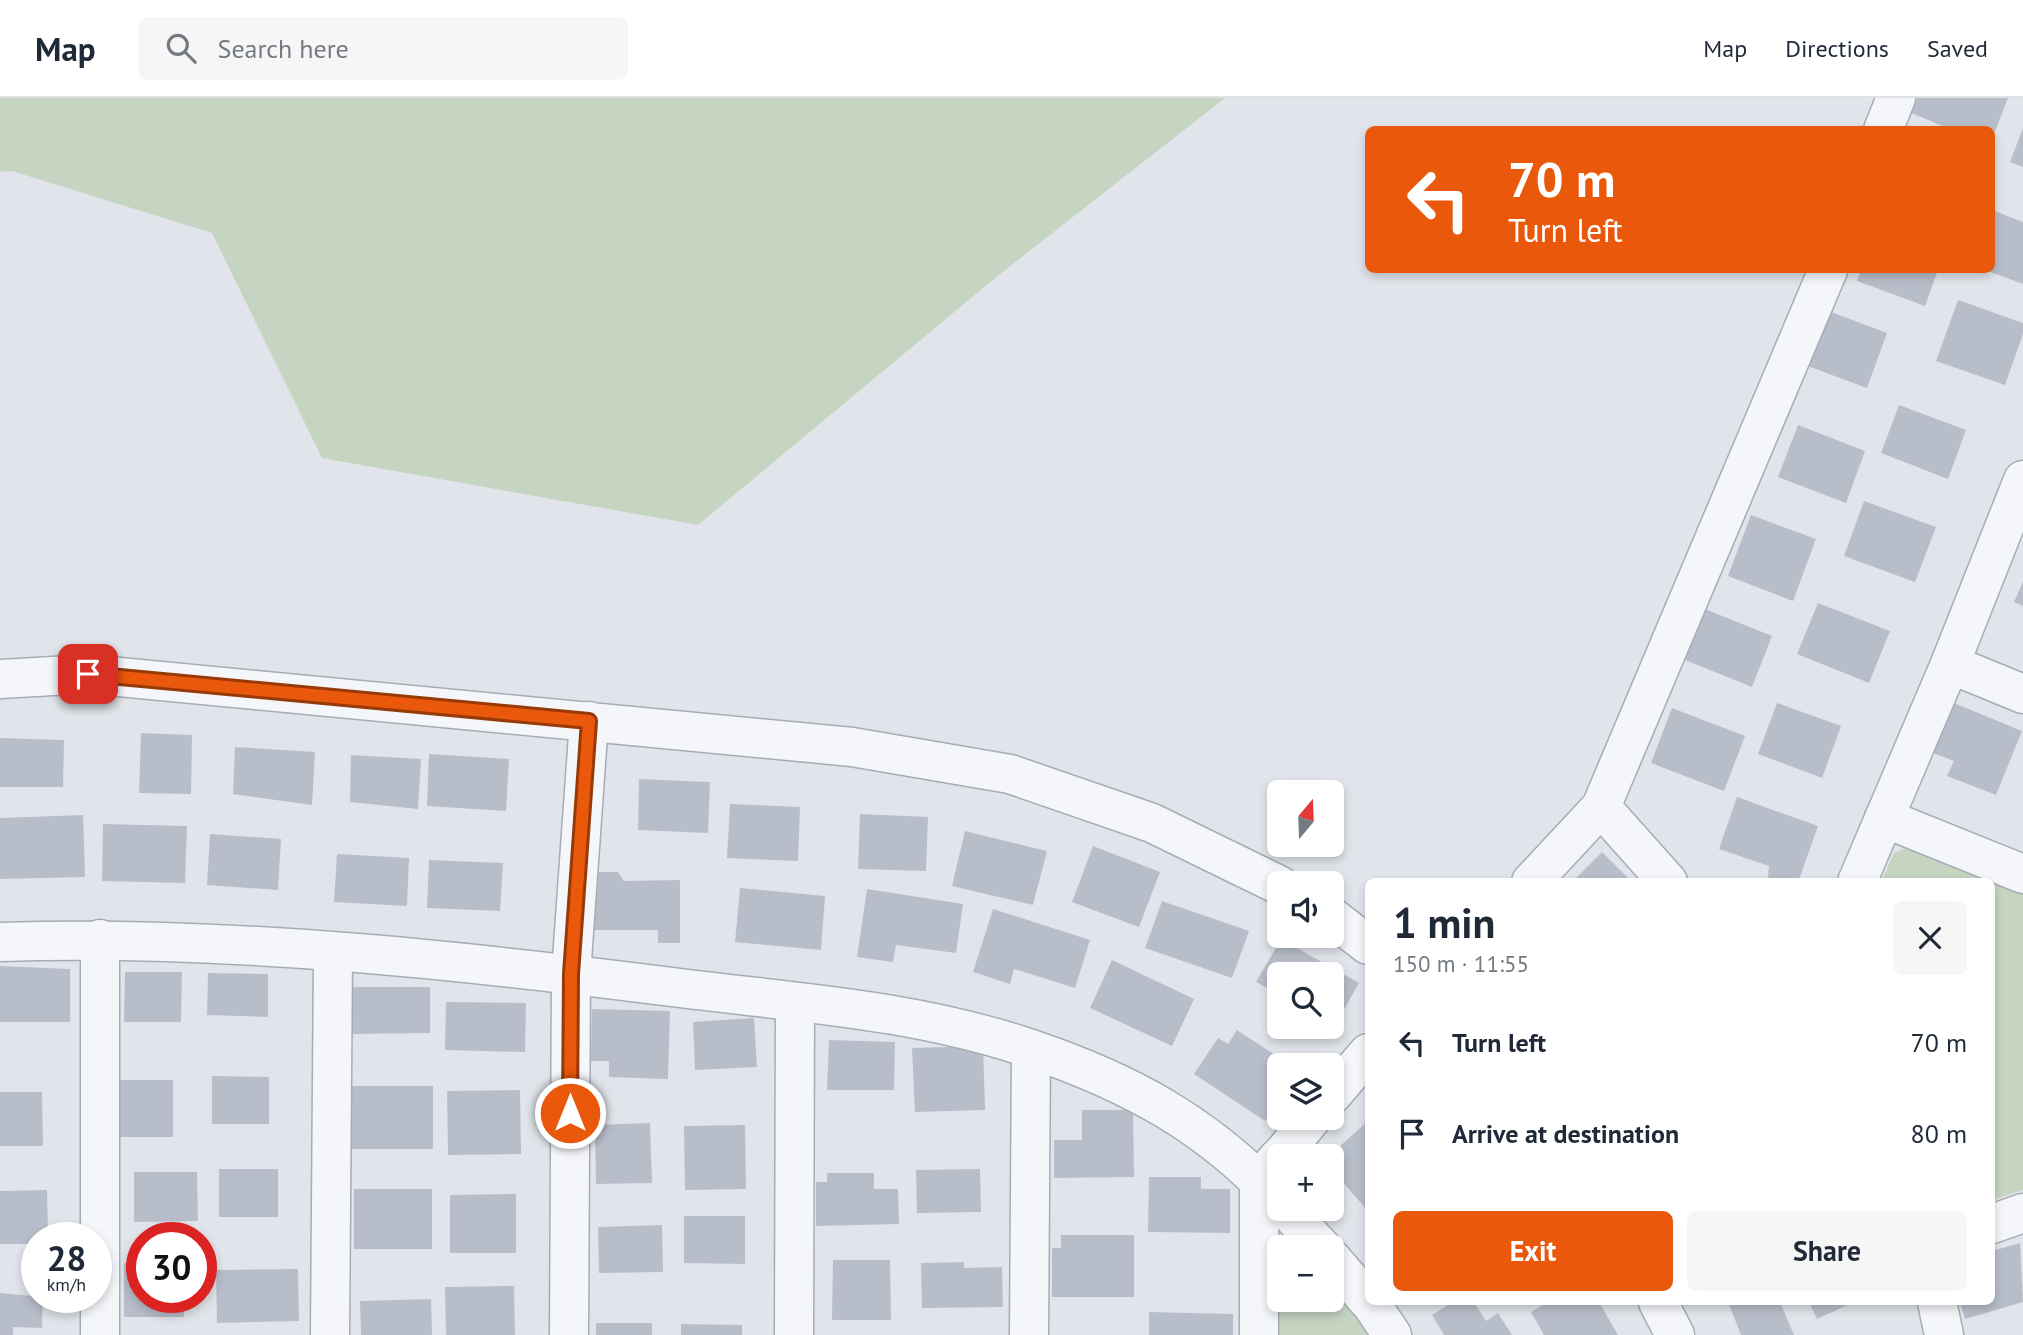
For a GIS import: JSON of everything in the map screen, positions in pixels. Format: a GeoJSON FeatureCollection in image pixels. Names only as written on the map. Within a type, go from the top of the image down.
{"type":"FeatureCollection","features":[{"type":"Feature","properties":{"kind":"street"},"geometry":{"type":"LineString","coordinates":[[1885,126],[1896,98]]}},
{"type":"Feature","properties":{"kind":"street"},"geometry":{"type":"LineString","coordinates":[[1535,878],[1601,807],[1827,273]]}},
{"type":"Feature","properties":{"kind":"street"},"geometry":{"type":"LineString","coordinates":[[1859,878],[2018,505]]}},
{"type":"Feature","properties":{"kind":"street"},"geometry":{"type":"LineString","coordinates":[[1950,664],[2023,694]]}},
{"type":"Feature","properties":{"kind":"street"},"geometry":{"type":"LineString","coordinates":[[0,679],[88,674],[852,747],[1010,774],[1152,823],[1267,879]]}},
{"type":"Feature","properties":{"kind":"street"},"geometry":{"type":"LineString","coordinates":[[569,1335],[571,974],[589,721]]}},
{"type":"Feature","properties":{"kind":"street"},"geometry":{"type":"LineString","coordinates":[[1601,807],[1664,878]]}},
{"type":"Feature","properties":{"kind":"street"},"geometry":{"type":"LineString","coordinates":[[1884,818],[2023,874]]}},
{"type":"Feature","properties":{"kind":"street"},"geometry":{"type":"LineString","coordinates":[[1344,926],[1365,943]]}},
{"type":"Feature","properties":{"kind":"street"},"geometry":{"type":"LineString","coordinates":[[100,939],[100,1335]]}},
{"type":"Feature","properties":{"kind":"street"},"geometry":{"type":"LineString","coordinates":[[0,942],[100,939],[450,960],[930,1020],[1031,1049],[1121,1084],[1180,1115],[1267,1170]]}},
{"type":"Feature","properties":{"kind":"street"},"geometry":{"type":"LineString","coordinates":[[330,1335],[332,953]]}},
{"type":"Feature","properties":{"kind":"street"},"geometry":{"type":"LineString","coordinates":[[794,1335],[795,1002]]}},
{"type":"Feature","properties":{"kind":"street"},"geometry":{"type":"LineString","coordinates":[[1029,1335],[1031,1049]]}},
{"type":"Feature","properties":{"kind":"street"},"geometry":{"type":"LineString","coordinates":[[1344,1081],[1365,1056]]}},
{"type":"Feature","properties":{"kind":"street"},"geometry":{"type":"LineString","coordinates":[[1995,1223],[2023,1213]]}},
{"type":"Feature","properties":{"kind":"street"},"geometry":{"type":"LineString","coordinates":[[1259,1335],[1270,1221]]}},
{"type":"Feature","properties":{"kind":"street"},"geometry":{"type":"LineString","coordinates":[[1297,1221],[1310,1235]]}},
{"type":"Feature","properties":{"kind":"street"},"geometry":{"type":"LineString","coordinates":[[1344,1273],[1365,1296]]}},
{"type":"Feature","properties":{"kind":"street"},"geometry":{"type":"LineString","coordinates":[[1372,1305],[1392,1335]]}},
{"type":"Feature","properties":{"kind":"street"},"geometry":{"type":"LineString","coordinates":[[1660,1305],[1675,1335]]}},
{"type":"Feature","properties":{"kind":"street"},"geometry":{"type":"LineString","coordinates":[[1938,1305],[1944,1335]]}},
{"type":"Feature","properties":{"kind":"green space"},"geometry":{"type":"Polygon","coordinates":[[[0,98],[1225,98],[1000,274],[698,525],[322,458],[212,233],[12,171],[0,172],[0,98]]]}},
{"type":"Feature","properties":{"kind":"green space"},"geometry":{"type":"Polygon","coordinates":[[[1918,842],[2023,886],[2023,1190],[1995,1199],[1995,878],[1883,878],[1894,853],[1918,842]]]}},
{"type":"Feature","properties":{"kind":"green space"},"geometry":{"type":"Polygon","coordinates":[[[1344,1300],[1356,1313],[1368,1335],[1277,1335],[1277,1312],[1344,1312],[1344,1300]]]}},
{"type":"Feature","properties":{"kind":"building"},"geometry":{"type":"Polygon","coordinates":[[[1917,98],[2008,98],[1995,131],[1995,126],[1943,126],[1911,113],[1917,98]]]}},
{"type":"Feature","properties":{"kind":"building"},"geometry":{"type":"Polygon","coordinates":[[[2023,128],[2023,167],[2010,162],[2023,128]]]}},
{"type":"Feature","properties":{"kind":"building"},"geometry":{"type":"Polygon","coordinates":[[[1995,211],[2023,222],[2023,284],[1993,273],[1995,211]]]}},
{"type":"Feature","properties":{"kind":"building"},"geometry":{"type":"Polygon","coordinates":[[[1860,273],[1937,273],[1925,306],[1857,281],[1860,273]]]}},
{"type":"Feature","properties":{"kind":"building"},"geometry":{"type":"Polygon","coordinates":[[[1958,300],[2023,323],[2023,334],[2005,385],[1936,361],[1958,300]]]}},
{"type":"Feature","properties":{"kind":"building"},"geometry":{"type":"Polygon","coordinates":[[[1826,310],[1887,333],[1867,388],[1805,365],[1826,310]]]}},
{"type":"Feature","properties":{"kind":"building"},"geometry":{"type":"Polygon","coordinates":[[[1899,405],[1966,430],[1948,479],[1881,453],[1899,405]]]}},
{"type":"Feature","properties":{"kind":"building"},"geometry":{"type":"Polygon","coordinates":[[[1798,425],[1865,451],[1846,503],[1778,477],[1798,425]]]}},
{"type":"Feature","properties":{"kind":"building"},"geometry":{"type":"Polygon","coordinates":[[[1864,501],[1936,527],[1915,582],[1844,556],[1864,501]]]}},
{"type":"Feature","properties":{"kind":"building"},"geometry":{"type":"Polygon","coordinates":[[[1751,515],[1816,539],[1793,601],[1728,576],[1751,515]]]}},
{"type":"Feature","properties":{"kind":"building"},"geometry":{"type":"Polygon","coordinates":[[[2023,582],[2023,606],[2014,602],[2023,582]]]}},
{"type":"Feature","properties":{"kind":"building"},"geometry":{"type":"Polygon","coordinates":[[[1818,603],[1890,631],[1869,683],[1797,654],[1818,603]]]}},
{"type":"Feature","properties":{"kind":"building"},"geometry":{"type":"Polygon","coordinates":[[[1705,609],[1772,636],[1752,687],[1685,660],[1705,609]]]}},
{"type":"Feature","properties":{"kind":"building"},"geometry":{"type":"Polygon","coordinates":[[[1777,703],[1841,726],[1822,778],[1758,754],[1777,703]]]}},
{"type":"Feature","properties":{"kind":"building"},"geometry":{"type":"Polygon","coordinates":[[[1954,703],[2022,731],[1996,795],[1947,776],[1954,761],[1933,753],[1954,703]]]}},
{"type":"Feature","properties":{"kind":"building"},"geometry":{"type":"Polygon","coordinates":[[[1672,708],[1745,736],[1724,791],[1651,763],[1672,708]]]}},
{"type":"Feature","properties":{"kind":"building"},"geometry":{"type":"Polygon","coordinates":[[[141,733],[192,735],[191,794],[139,793],[141,733]]]}},
{"type":"Feature","properties":{"kind":"building"},"geometry":{"type":"Polygon","coordinates":[[[0,738],[64,740],[63,787],[0,787],[0,738]]]}},
{"type":"Feature","properties":{"kind":"building"},"geometry":{"type":"Polygon","coordinates":[[[235,747],[315,752],[312,805],[233,794],[235,747]]]}},
{"type":"Feature","properties":{"kind":"building"},"geometry":{"type":"Polygon","coordinates":[[[429,754],[509,759],[506,811],[427,806],[429,754]]]}},
{"type":"Feature","properties":{"kind":"building"},"geometry":{"type":"Polygon","coordinates":[[[351,755],[421,759],[418,809],[350,802],[351,755]]]}},
{"type":"Feature","properties":{"kind":"building"},"geometry":{"type":"Polygon","coordinates":[[[639,779],[710,782],[708,833],[638,830],[639,779]]]}},
{"type":"Feature","properties":{"kind":"building"},"geometry":{"type":"Polygon","coordinates":[[[1737,797],[1818,826],[1799,878],[1768,878],[1769,866],[1719,849],[1737,797]]]}},
{"type":"Feature","properties":{"kind":"building"},"geometry":{"type":"Polygon","coordinates":[[[730,804],[800,807],[798,861],[727,858],[730,804]]]}},
{"type":"Feature","properties":{"kind":"building"},"geometry":{"type":"Polygon","coordinates":[[[860,814],[928,817],[926,871],[858,869],[860,814]]]}},
{"type":"Feature","properties":{"kind":"building"},"geometry":{"type":"Polygon","coordinates":[[[83,815],[85,877],[0,879],[0,818],[83,815]]]}},
{"type":"Feature","properties":{"kind":"building"},"geometry":{"type":"Polygon","coordinates":[[[103,824],[187,826],[185,883],[102,881],[103,824]]]}},
{"type":"Feature","properties":{"kind":"building"},"geometry":{"type":"Polygon","coordinates":[[[965,831],[1047,851],[1033,905],[952,886],[965,831]]]}},
{"type":"Feature","properties":{"kind":"building"},"geometry":{"type":"Polygon","coordinates":[[[210,834],[281,839],[278,890],[207,885],[210,834]]]}},
{"type":"Feature","properties":{"kind":"building"},"geometry":{"type":"Polygon","coordinates":[[[1093,846],[1160,872],[1139,927],[1072,902],[1093,846]]]}},
{"type":"Feature","properties":{"kind":"building"},"geometry":{"type":"Polygon","coordinates":[[[1602,852],[1628,878],[1576,878],[1602,852]]]}},
{"type":"Feature","properties":{"kind":"building"},"geometry":{"type":"Polygon","coordinates":[[[337,854],[409,858],[407,906],[334,902],[337,854]]]}},
{"type":"Feature","properties":{"kind":"building"},"geometry":{"type":"Polygon","coordinates":[[[429,860],[503,863],[500,911],[427,908],[429,860]]]}},
{"type":"Feature","properties":{"kind":"building"},"geometry":{"type":"Polygon","coordinates":[[[591,872],[618,872],[624,881],[680,880],[680,943],[658,943],[658,930],[592,930],[591,872]]]}},
{"type":"Feature","properties":{"kind":"building"},"geometry":{"type":"Polygon","coordinates":[[[740,888],[825,896],[821,950],[735,942],[740,888]]]}},
{"type":"Feature","properties":{"kind":"building"},"geometry":{"type":"Polygon","coordinates":[[[867,889],[963,904],[956,953],[896,945],[893,962],[857,957],[867,889]]]}},
{"type":"Feature","properties":{"kind":"building"},"geometry":{"type":"Polygon","coordinates":[[[1162,901],[1249,931],[1232,978],[1145,948],[1162,901]]]}},
{"type":"Feature","properties":{"kind":"building"},"geometry":{"type":"Polygon","coordinates":[[[993,909],[1090,940],[1075,988],[1014,969],[1010,984],[973,972],[993,909]]]}},
{"type":"Feature","properties":{"kind":"building"},"geometry":{"type":"Polygon","coordinates":[[[1276,948],[1297,948],[1322,962],[1268,962],[1276,948]]]}},
{"type":"Feature","properties":{"kind":"building"},"geometry":{"type":"Polygon","coordinates":[[[1112,960],[1194,999],[1172,1046],[1090,1008],[1112,960]]]}},
{"type":"Feature","properties":{"kind":"building"},"geometry":{"type":"Polygon","coordinates":[[[1267,963],[1267,988],[1256,982],[1267,963]]]}},
{"type":"Feature","properties":{"kind":"building"},"geometry":{"type":"Polygon","coordinates":[[[0,966],[70,969],[70,1022],[0,1022],[0,966]]]}},
{"type":"Feature","properties":{"kind":"building"},"geometry":{"type":"Polygon","coordinates":[[[125,972],[182,972],[181,1022],[124,1022],[125,972]]]}},
{"type":"Feature","properties":{"kind":"building"},"geometry":{"type":"Polygon","coordinates":[[[208,973],[268,974],[268,1017],[207,1015],[208,973]]]}},
{"type":"Feature","properties":{"kind":"building"},"geometry":{"type":"Polygon","coordinates":[[[1344,975],[1359,983],[1344,1009],[1344,975]]]}},
{"type":"Feature","properties":{"kind":"building"},"geometry":{"type":"Polygon","coordinates":[[[351,987],[430,987],[430,1033],[350,1034],[351,987]]]}},
{"type":"Feature","properties":{"kind":"building"},"geometry":{"type":"Polygon","coordinates":[[[446,1002],[526,1003],[525,1052],[445,1050],[446,1002]]]}},
{"type":"Feature","properties":{"kind":"building"},"geometry":{"type":"Polygon","coordinates":[[[592,1009],[670,1011],[668,1079],[609,1077],[609,1061],[591,1061],[592,1009]]]}},
{"type":"Feature","properties":{"kind":"building"},"geometry":{"type":"Polygon","coordinates":[[[754,1018],[757,1067],[695,1070],[693,1022],[754,1018]]]}},
{"type":"Feature","properties":{"kind":"building"},"geometry":{"type":"Polygon","coordinates":[[[1237,1030],[1272,1053],[1267,1053],[1265,1121],[1194,1074],[1218,1038],[1228,1044],[1237,1030]]]}},
{"type":"Feature","properties":{"kind":"building"},"geometry":{"type":"Polygon","coordinates":[[[829,1040],[895,1042],[894,1090],[827,1090],[829,1040]]]}},
{"type":"Feature","properties":{"kind":"building"},"geometry":{"type":"Polygon","coordinates":[[[983,1046],[985,1110],[915,1112],[912,1048],[983,1046]]]}},
{"type":"Feature","properties":{"kind":"building"},"geometry":{"type":"Polygon","coordinates":[[[212,1076],[269,1077],[269,1124],[212,1124],[212,1076]]]}},
{"type":"Feature","properties":{"kind":"building"},"geometry":{"type":"Polygon","coordinates":[[[120,1080],[173,1080],[173,1137],[120,1137],[120,1080]]]}},
{"type":"Feature","properties":{"kind":"building"},"geometry":{"type":"Polygon","coordinates":[[[351,1086],[433,1086],[433,1149],[351,1149],[351,1086]]]}},
{"type":"Feature","properties":{"kind":"building"},"geometry":{"type":"Polygon","coordinates":[[[520,1090],[521,1154],[448,1155],[447,1091],[520,1090]]]}},
{"type":"Feature","properties":{"kind":"building"},"geometry":{"type":"Polygon","coordinates":[[[0,1092],[42,1092],[43,1146],[0,1146],[0,1092]]]}},
{"type":"Feature","properties":{"kind":"building"},"geometry":{"type":"Polygon","coordinates":[[[1082,1110],[1133,1110],[1134,1177],[1054,1178],[1054,1140],[1082,1140],[1082,1110]]]}},
{"type":"Feature","properties":{"kind":"building"},"geometry":{"type":"Polygon","coordinates":[[[650,1123],[652,1183],[596,1184],[595,1125],[650,1123]]]}},
{"type":"Feature","properties":{"kind":"building"},"geometry":{"type":"Polygon","coordinates":[[[1365,1124],[1365,1208],[1344,1184],[1342,1144],[1365,1124]]]}},
{"type":"Feature","properties":{"kind":"building"},"geometry":{"type":"Polygon","coordinates":[[[745,1125],[746,1189],[685,1190],[684,1126],[745,1125]]]}},
{"type":"Feature","properties":{"kind":"building"},"geometry":{"type":"Polygon","coordinates":[[[219,1169],[278,1169],[278,1217],[219,1217],[219,1169]]]}},
{"type":"Feature","properties":{"kind":"building"},"geometry":{"type":"Polygon","coordinates":[[[980,1169],[981,1212],[917,1213],[916,1170],[980,1169]]]}},
{"type":"Feature","properties":{"kind":"building"},"geometry":{"type":"Polygon","coordinates":[[[134,1172],[197,1172],[198,1221],[134,1222],[134,1172]]]}},
{"type":"Feature","properties":{"kind":"building"},"geometry":{"type":"Polygon","coordinates":[[[827,1173],[874,1173],[874,1189],[898,1189],[899,1224],[816,1226],[816,1182],[827,1182],[827,1173]]]}},
{"type":"Feature","properties":{"kind":"building"},"geometry":{"type":"Polygon","coordinates":[[[1149,1177],[1201,1177],[1201,1189],[1230,1189],[1230,1233],[1148,1232],[1149,1177]]]}},
{"type":"Feature","properties":{"kind":"building"},"geometry":{"type":"Polygon","coordinates":[[[354,1189],[432,1189],[432,1249],[354,1249],[354,1189]]]}},
{"type":"Feature","properties":{"kind":"building"},"geometry":{"type":"Polygon","coordinates":[[[47,1190],[48,1222],[21,1222],[21,1244],[0,1244],[0,1191],[47,1190]]]}},
{"type":"Feature","properties":{"kind":"building"},"geometry":{"type":"Polygon","coordinates":[[[516,1194],[516,1253],[450,1253],[450,1195],[516,1194]]]}},
{"type":"Feature","properties":{"kind":"building"},"geometry":{"type":"Polygon","coordinates":[[[684,1216],[745,1216],[745,1264],[684,1263],[684,1216]]]}},
{"type":"Feature","properties":{"kind":"building"},"geometry":{"type":"Polygon","coordinates":[[[662,1225],[663,1272],[599,1273],[598,1227],[662,1225]]]}},
{"type":"Feature","properties":{"kind":"building"},"geometry":{"type":"Polygon","coordinates":[[[1061,1235],[1134,1235],[1134,1297],[1052,1297],[1052,1248],[1061,1248],[1061,1235]]]}},
{"type":"Feature","properties":{"kind":"building"},"geometry":{"type":"Polygon","coordinates":[[[2020,1243],[2023,1302],[1965,1319],[1961,1305],[1995,1305],[1995,1250],[2020,1243]]]}},
{"type":"Feature","properties":{"kind":"building"},"geometry":{"type":"Polygon","coordinates":[[[833,1260],[890,1260],[891,1320],[832,1320],[833,1260]]]}},
{"type":"Feature","properties":{"kind":"building"},"geometry":{"type":"Polygon","coordinates":[[[964,1262],[964,1268],[1002,1267],[1003,1307],[922,1308],[921,1263],[964,1262]]]}},
{"type":"Feature","properties":{"kind":"building"},"geometry":{"type":"Polygon","coordinates":[[[124,1263],[126,1313],[184,1313],[184,1317],[124,1317],[124,1263]]]}},
{"type":"Feature","properties":{"kind":"building"},"geometry":{"type":"Polygon","coordinates":[[[298,1269],[299,1321],[217,1323],[217,1270],[298,1269]]]}},
{"type":"Feature","properties":{"kind":"building"},"geometry":{"type":"Polygon","coordinates":[[[514,1286],[515,1335],[446,1335],[445,1287],[514,1286]]]}},
{"type":"Feature","properties":{"kind":"building"},"geometry":{"type":"Polygon","coordinates":[[[0,1293],[21,1295],[21,1313],[42,1313],[42,1328],[13,1327],[13,1335],[0,1335],[0,1293]]]}},
{"type":"Feature","properties":{"kind":"building"},"geometry":{"type":"Polygon","coordinates":[[[431,1299],[432,1335],[361,1335],[360,1301],[431,1299]]]}},
{"type":"Feature","properties":{"kind":"building"},"geometry":{"type":"Polygon","coordinates":[[[1448,1305],[1476,1305],[1486,1321],[1498,1313],[1512,1335],[1444,1335],[1432,1315],[1448,1305]]]}},
{"type":"Feature","properties":{"kind":"building"},"geometry":{"type":"Polygon","coordinates":[[[1543,1305],[1601,1305],[1618,1335],[1544,1335],[1531,1312],[1543,1305]]]}},
{"type":"Feature","properties":{"kind":"building"},"geometry":{"type":"Polygon","coordinates":[[[1729,1305],[1781,1305],[1794,1335],[1741,1335],[1729,1305]]]}},
{"type":"Feature","properties":{"kind":"building"},"geometry":{"type":"Polygon","coordinates":[[[1810,1305],[1847,1305],[1817,1319],[1810,1305]]]}},
{"type":"Feature","properties":{"kind":"building"},"geometry":{"type":"Polygon","coordinates":[[[1149,1312],[1233,1314],[1233,1335],[1149,1335],[1149,1312]]]}},
{"type":"Feature","properties":{"kind":"building"},"geometry":{"type":"Polygon","coordinates":[[[596,1323],[652,1323],[652,1335],[596,1335],[596,1323]]]}},
{"type":"Feature","properties":{"kind":"building"},"geometry":{"type":"Polygon","coordinates":[[[681,1324],[742,1325],[742,1335],[681,1335],[681,1324]]]}},
{"type":"Feature","properties":{"kind":"route"},"geometry":{"type":"LineString","coordinates":[[88,674],[589,721],[571,974],[570,1113]]}}]}
